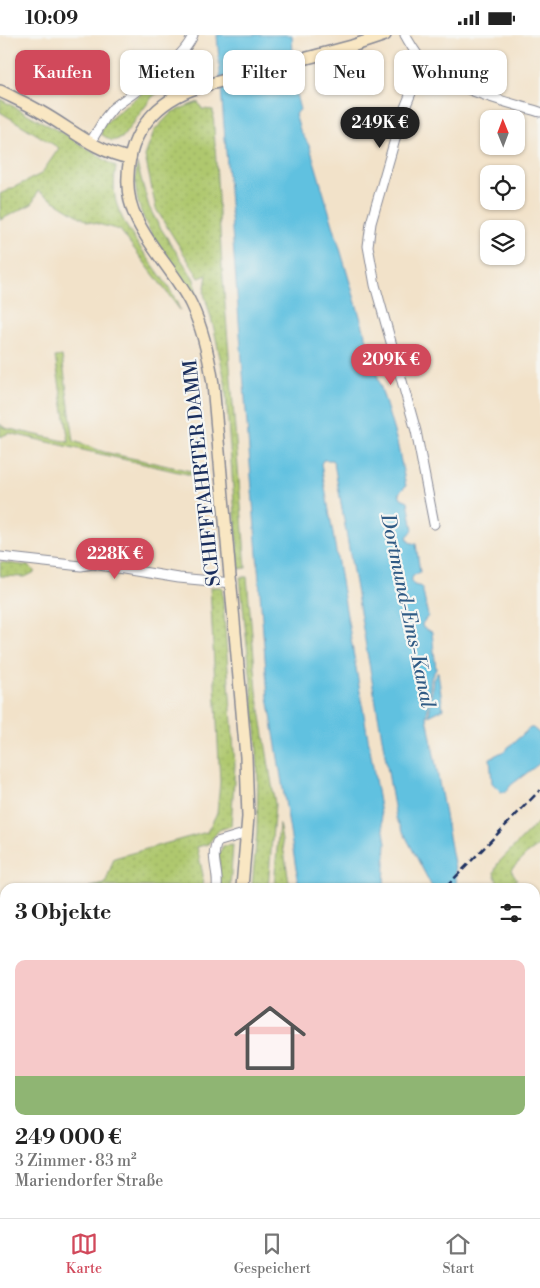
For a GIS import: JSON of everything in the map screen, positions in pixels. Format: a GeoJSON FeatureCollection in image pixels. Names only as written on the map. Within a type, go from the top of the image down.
{"type":"FeatureCollection","features":[{"type":"Feature","properties":{"kind":"main road","name":"SCHIFFFAHRTER DAMM"},"geometry":{"type":"LineString","coordinates":[[242,883],[247,833],[246,757],[213,385],[200,326],[187,296],[140,226],[132,210],[128,191],[130,159],[140,130],[156,109],[181,93],[385,35]]}},
{"type":"Feature","properties":{"kind":"main road"},"geometry":{"type":"LineString","coordinates":[[0,91],[41,112],[90,143],[130,159]]}},
{"type":"Feature","properties":{"kind":"street"},"geometry":{"type":"LineString","coordinates":[[90,143],[104,118],[176,59],[191,40],[192,35]]}},
{"type":"Feature","properties":{"kind":"street"},"geometry":{"type":"LineString","coordinates":[[405,35],[414,50]]}},
{"type":"Feature","properties":{"kind":"street"},"geometry":{"type":"LineString","coordinates":[[410,95],[402,115],[371,223],[368,246],[375,285],[416,431],[434,524]]}},
{"type":"Feature","properties":{"kind":"street"},"geometry":{"type":"LineString","coordinates":[[490,95],[540,111]]}},
{"type":"Feature","properties":{"kind":"street"},"geometry":{"type":"LineString","coordinates":[[0,557],[80,567],[93,564],[179,578],[232,583]]}},
{"type":"Feature","properties":{"kind":"street"},"geometry":{"type":"LineString","coordinates":[[217,883],[214,849],[218,842],[247,833]]}},
{"type":"Feature","properties":{"kind":"green space"},"geometry":{"type":"Polygon","coordinates":[[[139,95],[155,95],[122,138],[112,141],[101,134],[104,124],[139,95]]]}},
{"type":"Feature","properties":{"kind":"green space"},"geometry":{"type":"Polygon","coordinates":[[[0,99],[66,135],[116,167],[114,181],[115,196],[123,219],[130,233],[166,283],[180,310],[120,230],[87,221],[38,191],[32,204],[0,220],[0,194],[41,174],[59,148],[0,112],[0,99]]]}},
{"type":"Feature","properties":{"kind":"green space"},"geometry":{"type":"Polygon","coordinates":[[[198,102],[202,109],[213,110],[222,266],[246,568],[239,569],[225,381],[204,293],[207,275],[199,278],[156,209],[145,156],[154,131],[172,112],[198,102]]]}},
{"type":"Feature","properties":{"kind":"green space"},"geometry":{"type":"Polygon","coordinates":[[[137,164],[149,207],[194,279],[197,297],[152,235],[144,219],[135,183],[137,164]]]}},
{"type":"Feature","properties":{"kind":"green space"},"geometry":{"type":"Polygon","coordinates":[[[62,356],[74,441],[104,452],[200,473],[200,477],[9,433],[0,437],[0,424],[5,428],[69,442],[55,357],[62,356]]]}},
{"type":"Feature","properties":{"kind":"green space"},"geometry":{"type":"Polygon","coordinates":[[[0,562],[29,566],[35,572],[25,577],[0,576],[0,562]]]}},
{"type":"Feature","properties":{"kind":"green space"},"geometry":{"type":"Polygon","coordinates":[[[240,577],[247,577],[257,691],[275,804],[268,883],[252,883],[257,833],[258,779],[256,730],[240,577]]]}},
{"type":"Feature","properties":{"kind":"green space"},"geometry":{"type":"Polygon","coordinates":[[[210,587],[222,587],[235,765],[231,826],[219,830],[208,844],[197,847],[203,875],[202,883],[105,883],[114,858],[207,832],[217,813],[220,782],[210,587]]]}},
{"type":"Feature","properties":{"kind":"green space"},"geometry":{"type":"Polygon","coordinates":[[[540,820],[540,845],[527,854],[511,870],[517,879],[512,883],[498,883],[494,873],[498,863],[540,820]]]}},
{"type":"Feature","properties":{"kind":"green space"},"geometry":{"type":"Polygon","coordinates":[[[279,823],[289,883],[274,883],[279,823]]]}},
{"type":"Feature","properties":{"kind":"green space"},"geometry":{"type":"Polygon","coordinates":[[[233,845],[230,883],[220,883],[219,854],[223,846],[233,845]]]}},
{"type":"Feature","properties":{"kind":"water","name":"Dortmund-Ems-Kanal"},"geometry":{"type":"Polygon","coordinates":[[[217,35],[292,35],[293,50],[223,50],[223,95],[296,95],[300,110],[295,114],[300,130],[310,147],[397,442],[406,486],[399,493],[401,498],[408,501],[413,530],[407,537],[409,542],[416,544],[420,572],[413,576],[411,581],[414,585],[422,587],[428,616],[422,624],[423,628],[432,632],[436,669],[431,678],[427,717],[457,883],[430,883],[396,818],[334,463],[332,460],[323,460],[321,464],[386,843],[384,883],[298,883],[268,697],[217,35]]]}},
{"type":"Feature","properties":{"kind":"water"},"geometry":{"type":"Polygon","coordinates":[[[438,672],[443,709],[429,716],[433,679],[438,672]]]}},
{"type":"Feature","properties":{"kind":"water"},"geometry":{"type":"Polygon","coordinates":[[[530,728],[533,728],[540,734],[540,763],[511,785],[506,792],[501,792],[492,783],[490,758],[504,751],[530,728]]]}},
{"type":"Feature","properties":{"kind":"railway"},"geometry":{"type":"LineString","coordinates":[[450,883],[540,790]]}}]}
